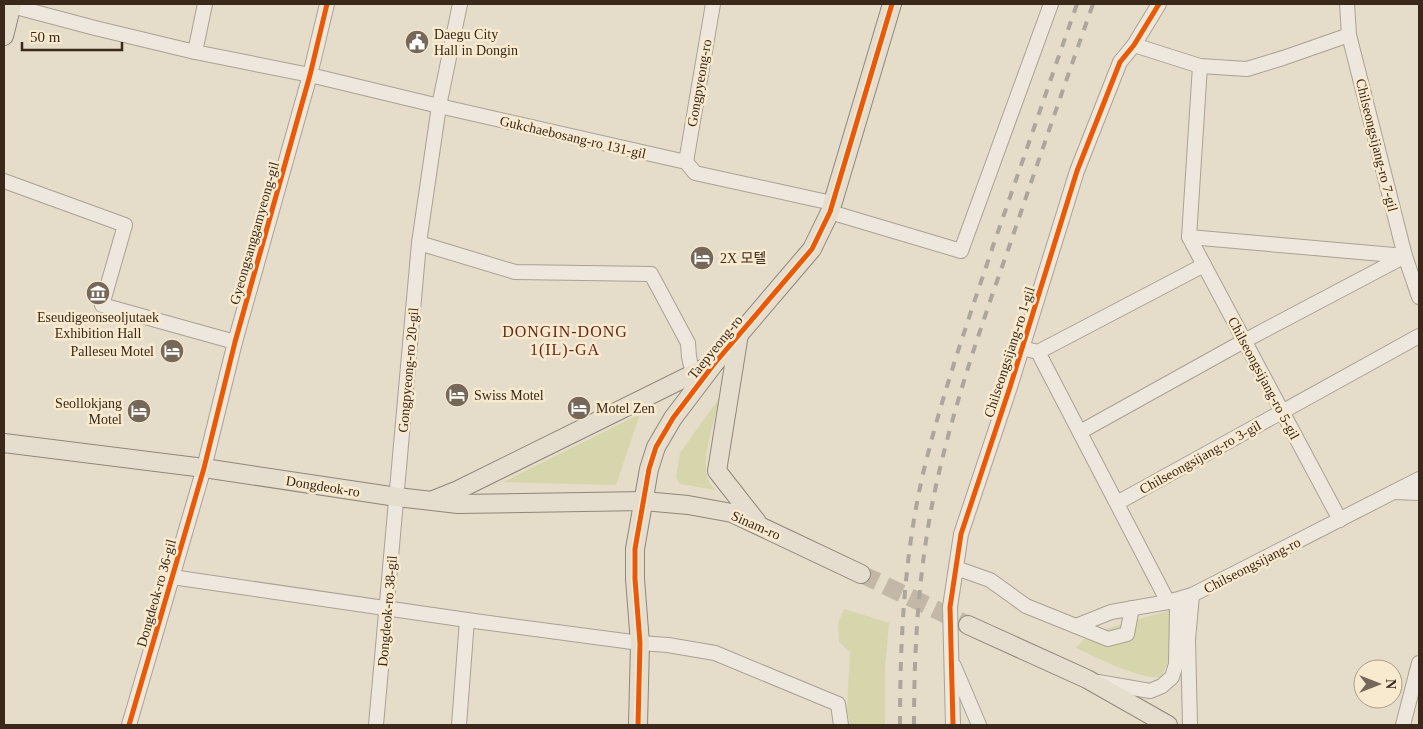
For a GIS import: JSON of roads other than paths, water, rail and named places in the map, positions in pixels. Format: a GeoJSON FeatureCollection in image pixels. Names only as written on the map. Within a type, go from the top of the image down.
{"type":"FeatureCollection","features":[{"type":"Feature","properties":{"kind":"main road","name":"Taepyeong-ro"},"geometry":{"type":"LineString","coordinates":[[638,725],[640,643],[634,579],[635,549],[648,469],[656,447],[673,418],[714,364],[812,249],[831,207],[892,4]]}},
{"type":"Feature","properties":{"kind":"main road"},"geometry":{"type":"LineString","coordinates":[[4,36],[12,5]]}},
{"type":"Feature","properties":{"kind":"main road"},"geometry":{"type":"LineString","coordinates":[[739,334],[717,471],[761,526]]}},
{"type":"Feature","properties":{"kind":"main road"},"geometry":{"type":"LineString","coordinates":[[430,501],[458,490],[714,364]]}},
{"type":"Feature","properties":{"kind":"main road","name":"Dongdeok-ro"},"geometry":{"type":"LineString","coordinates":[[4,443],[204,468],[397,497],[458,504],[644,501]]}},
{"type":"Feature","properties":{"kind":"main road","name":"Sinam-ro"},"geometry":{"type":"LineString","coordinates":[[644,501],[688,504],[732,513],[861,574]]}},
{"type":"Feature","properties":{"kind":"main road"},"geometry":{"type":"LineString","coordinates":[[968,625],[1086,680],[1168,725]]}},
{"type":"Feature","properties":{"kind":"street"},"geometry":{"type":"LineString","coordinates":[[195,52],[205,4]]}},
{"type":"Feature","properties":{"kind":"street","name":"Gyeongsanggamyeong-gil"},"geometry":{"type":"LineString","coordinates":[[204,468],[235,342],[328,4]]}},
{"type":"Feature","properties":{"kind":"street","name":"Gongpyeong-ro 20-gil"},"geometry":{"type":"LineString","coordinates":[[397,497],[419,243],[439,106],[460,4]]}},
{"type":"Feature","properties":{"kind":"street","name":"Gongpyeong-ro"},"geometry":{"type":"LineString","coordinates":[[686,162],[713,4]]}},
{"type":"Feature","properties":{"kind":"street","name":"Gukchaebosang-ro 131-gil"},"geometry":{"type":"LineString","coordinates":[[12,5],[95,28],[195,52],[310,75],[686,162],[695,173],[831,207],[961,251],[1050,4]]}},
{"type":"Feature","properties":{"kind":"street","name":"Chilseongsijang-ro 1-gil"},"geometry":{"type":"LineString","coordinates":[[954,725],[950,607],[961,534],[1010,387],[1078,171],[1120,62],[1134,45],[1159,4]]}},
{"type":"Feature","properties":{"kind":"street","name":"Chilseongsijang-ro 7-gil"},"geometry":{"type":"LineString","coordinates":[[1347,4],[1349,35],[1405,256],[1419,297]]}},
{"type":"Feature","properties":{"kind":"street"},"geometry":{"type":"LineString","coordinates":[[1134,45],[1200,66],[1247,69],[1349,35]]}},
{"type":"Feature","properties":{"kind":"street"},"geometry":{"type":"LineString","coordinates":[[1200,66],[1189,237],[1405,256]]}},
{"type":"Feature","properties":{"kind":"street"},"geometry":{"type":"LineString","coordinates":[[4,181],[125,224],[102,305],[235,342]]}},
{"type":"Feature","properties":{"kind":"street","name":"Chilseongsijang-ro 5-gil"},"geometry":{"type":"LineString","coordinates":[[1189,237],[1340,520]]}},
{"type":"Feature","properties":{"kind":"street"},"geometry":{"type":"LineString","coordinates":[[419,243],[515,272],[651,274],[688,343],[693,374]]}},
{"type":"Feature","properties":{"kind":"street"},"geometry":{"type":"LineString","coordinates":[[1080,432],[1244,341],[1405,256]]}},
{"type":"Feature","properties":{"kind":"street"},"geometry":{"type":"LineString","coordinates":[[1022,348],[1038,352],[1204,266]]}},
{"type":"Feature","properties":{"kind":"street"},"geometry":{"type":"LineString","coordinates":[[1282,412],[1419,336]]}},
{"type":"Feature","properties":{"kind":"street"},"geometry":{"type":"LineString","coordinates":[[1038,352],[1168,602]]}},
{"type":"Feature","properties":{"kind":"street","name":"Chilseongsijang-ro 3-gil"},"geometry":{"type":"LineString","coordinates":[[1117,503],[1282,412]]}},
{"type":"Feature","properties":{"kind":"street","name":"Dongdeok-ro 36-gil"},"geometry":{"type":"LineString","coordinates":[[129,725],[204,468]]}},
{"type":"Feature","properties":{"kind":"street","name":"Chilseongsijang-ro"},"geometry":{"type":"LineString","coordinates":[[1076,626],[1111,612],[1192,596],[1419,479]]}},
{"type":"Feature","properties":{"kind":"street"},"geometry":{"type":"LineString","coordinates":[[1393,492],[1419,493]]}},
{"type":"Feature","properties":{"kind":"street","name":"Dongdeok-ro 38-gil"},"geometry":{"type":"LineString","coordinates":[[376,725],[397,497]]}},
{"type":"Feature","properties":{"kind":"street"},"geometry":{"type":"LineString","coordinates":[[956,568],[990,580],[1026,606],[1108,639],[1127,634],[1132,608]]}},
{"type":"Feature","properties":{"kind":"street","name":"Dongdeok-ro 36-gil"},"geometry":{"type":"LineString","coordinates":[[172,577],[387,608]]}},
{"type":"Feature","properties":{"kind":"street"},"geometry":{"type":"LineString","coordinates":[[1086,680],[1150,691],[1162,686],[1172,677],[1176,664],[1177,608],[1192,596]]}},
{"type":"Feature","properties":{"kind":"street"},"geometry":{"type":"LineString","coordinates":[[1190,725],[1188,640],[1192,596]]}},
{"type":"Feature","properties":{"kind":"street"},"geometry":{"type":"LineString","coordinates":[[387,608],[640,643],[668,645],[715,653],[838,704],[842,725]]}},
{"type":"Feature","properties":{"kind":"street"},"geometry":{"type":"LineString","coordinates":[[459,725],[467,620]]}},
{"type":"Feature","properties":{"kind":"street"},"geometry":{"type":"LineString","coordinates":[[951,658],[979,725]]}},
{"type":"Feature","properties":{"kind":"street"},"geometry":{"type":"LineString","coordinates":[[1403,725],[1419,663]]}},
{"type":"Feature","properties":{"kind":"tunnel"},"geometry":{"type":"LineString","coordinates":[[861,574],[968,625]]}},
{"type":"Feature","properties":{"kind":"railway"},"geometry":{"type":"LineString","coordinates":[[900,725],[904,601],[911,539],[922,478],[946,389],[965,330],[1077,4]]}},
{"type":"Feature","properties":{"kind":"railway"},"geometry":{"type":"LineString","coordinates":[[914,725],[915,664],[922,572],[931,511],[944,452],[978,336],[1093,4]]}},
{"type":"Feature","properties":{"kind":"place","name":"Daegu City Hall in Dongin"},"geometry":{"type":"Point","coordinates":[417,42]}},
{"type":"Feature","properties":{"kind":"place","name":"2X 모텔"},"geometry":{"type":"Point","coordinates":[702,258]}},
{"type":"Feature","properties":{"kind":"place","name":"Eseudigeonseoljutaek Exhibition Hall"},"geometry":{"type":"Point","coordinates":[98,293]}},
{"type":"Feature","properties":{"kind":"place","name":"Palleseu Motel"},"geometry":{"type":"Point","coordinates":[172,351]}},
{"type":"Feature","properties":{"kind":"place","name":"Swiss Motel"},"geometry":{"type":"Point","coordinates":[457,395]}},
{"type":"Feature","properties":{"kind":"place","name":"Motel Zen"},"geometry":{"type":"Point","coordinates":[579,408]}},
{"type":"Feature","properties":{"kind":"place","name":"Seollokjang Motel"},"geometry":{"type":"Point","coordinates":[139,411]}},
{"type":"Feature","properties":{"kind":"district","name":"DONGIN-DONG 1(IL)-GA"},"geometry":{"type":"Point","coordinates":[565,340]}}]}
